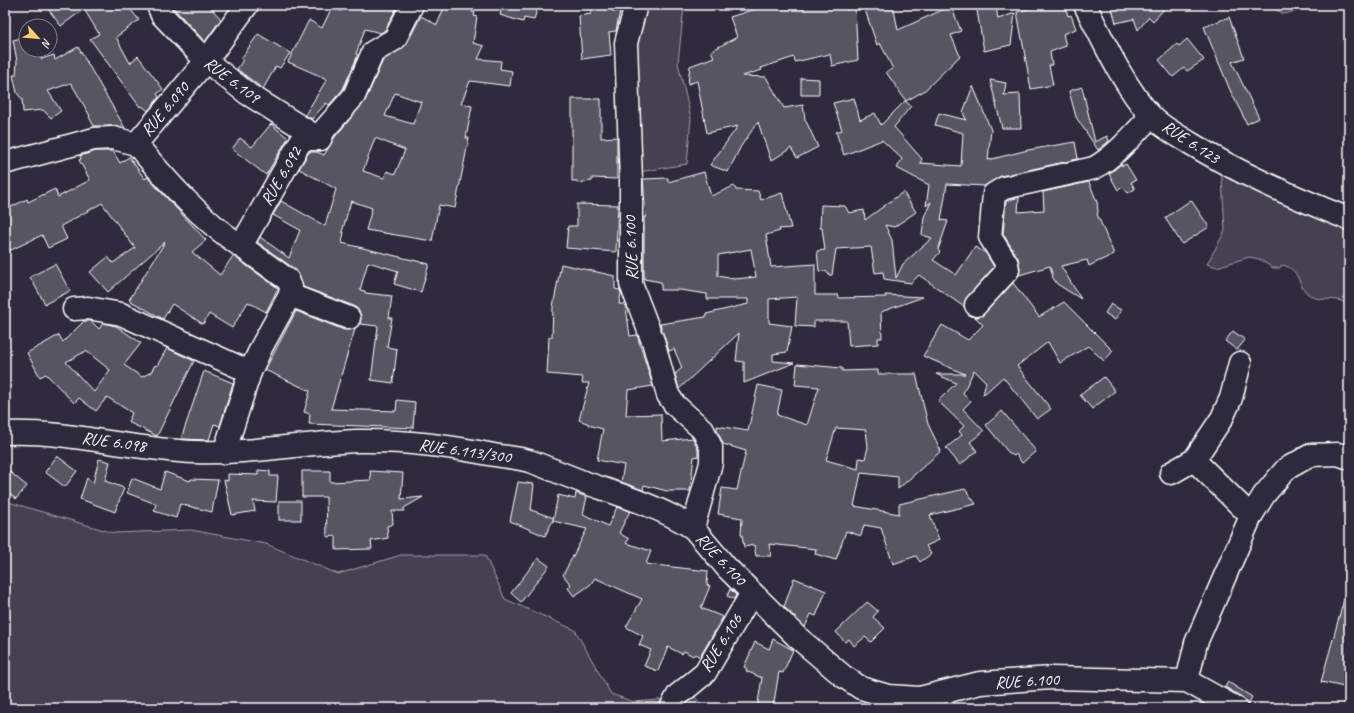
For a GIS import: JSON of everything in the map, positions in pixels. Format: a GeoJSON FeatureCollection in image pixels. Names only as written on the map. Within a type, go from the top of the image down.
{"type":"FeatureCollection","features":[{"type":"Feature","properties":{"kind":"street","name":"RUE 6.109"},"geometry":{"type":"LineString","coordinates":[[158,5],[162,15],[206,62],[248,94],[320,139]]}},
{"type":"Feature","properties":{"kind":"street","name":"RUE 6.090"},"geometry":{"type":"LineString","coordinates":[[5,163],[94,139],[112,138],[136,144],[206,62],[247,5]]}},
{"type":"Feature","properties":{"kind":"street","name":"RUE 6.092"},"geometry":{"type":"LineString","coordinates":[[241,246],[302,139],[320,139],[324,130],[354,96],[372,52],[395,39],[412,5]]}},
{"type":"Feature","properties":{"kind":"street","name":"RUE 6.100"},"geometry":{"type":"LineString","coordinates":[[636,5],[626,43],[631,181],[631,284],[653,341],[668,395],[675,405],[703,430],[711,447],[711,463],[692,528],[752,593],[796,636],[852,682],[888,696],[920,698],[980,683],[1051,678],[1187,681]]}},
{"type":"Feature","properties":{"kind":"street","name":"RUE 6.123"},"geometry":{"type":"LineString","coordinates":[[1084,5],[1123,76],[1151,116],[1221,162],[1251,177],[1349,220]]}},
{"type":"Feature","properties":{"kind":"street"},"geometry":{"type":"LineString","coordinates":[[976,304],[1008,270],[1007,264],[990,237],[994,194],[1004,188],[1094,168],[1106,162],[1151,116]]}},
{"type":"Feature","properties":{"kind":"street"},"geometry":{"type":"LineString","coordinates":[[136,144],[170,184],[221,233],[288,280],[291,287],[290,295],[262,346],[250,372],[224,453]]}},
{"type":"Feature","properties":{"kind":"street"},"geometry":{"type":"LineString","coordinates":[[290,295],[349,318]]}},
{"type":"Feature","properties":{"kind":"street"},"geometry":{"type":"LineString","coordinates":[[74,309],[88,308],[121,314],[250,372]]}},
{"type":"Feature","properties":{"kind":"street"},"geometry":{"type":"LineString","coordinates":[[1171,473],[1194,460],[1222,418],[1231,398],[1240,363]]}},
{"type":"Feature","properties":{"kind":"street","name":"RUE 6.098"},"geometry":{"type":"LineString","coordinates":[[5,433],[26,432],[53,434],[90,438],[132,446],[192,452],[224,453]]}},
{"type":"Feature","properties":{"kind":"street","name":"RUE 6.113/300"},"geometry":{"type":"LineString","coordinates":[[224,453],[261,448],[357,442],[410,443],[471,450],[528,461],[662,511],[692,528]]}},
{"type":"Feature","properties":{"kind":"street"},"geometry":{"type":"LineString","coordinates":[[1236,708],[1187,681],[1196,643],[1250,516],[1264,495],[1286,469],[1311,455],[1338,454],[1349,458]]}},
{"type":"Feature","properties":{"kind":"street"},"geometry":{"type":"LineString","coordinates":[[1194,460],[1250,516]]}},
{"type":"Feature","properties":{"kind":"street","name":"RUE 6.106"},"geometry":{"type":"LineString","coordinates":[[671,708],[678,695],[705,673],[752,593]]}},
{"type":"Feature","properties":{"kind":"shaded area"},"geometry":{"type":"Polygon","coordinates":[[[641,5],[684,6],[678,63],[691,118],[687,164],[633,173],[630,40],[641,5]]]}},
{"type":"Feature","properties":{"kind":"shaded area"},"geometry":{"type":"Polygon","coordinates":[[[1267,5],[1321,5],[1284,14],[1267,5]]]}},
{"type":"Feature","properties":{"kind":"shaded area"},"geometry":{"type":"Polygon","coordinates":[[[1221,162],[1349,219],[1349,305],[1339,300],[1314,298],[1304,289],[1293,270],[1283,265],[1279,268],[1273,268],[1259,259],[1249,257],[1217,267],[1207,264],[1225,231],[1221,162]]]}},
{"type":"Feature","properties":{"kind":"shaded area"},"geometry":{"type":"Polygon","coordinates":[[[5,501],[114,533],[191,530],[266,544],[338,574],[401,555],[485,555],[505,599],[575,630],[611,694],[634,702],[695,697],[704,708],[5,708],[5,501]]]}},
{"type":"Feature","properties":{"kind":"building"},"geometry":{"type":"Polygon","coordinates":[[[45,5],[127,5],[139,20],[116,37],[130,63],[138,56],[163,89],[157,94],[159,97],[148,111],[142,106],[140,107],[90,39],[99,34],[84,9],[61,26],[58,22],[58,18],[55,18],[45,5]]]}},
{"type":"Feature","properties":{"kind":"building"},"geometry":{"type":"Polygon","coordinates":[[[171,5],[208,5],[221,19],[205,42],[171,5]]]}},
{"type":"Feature","properties":{"kind":"building"},"geometry":{"type":"Polygon","coordinates":[[[341,5],[398,5],[385,30],[381,33],[365,29],[356,54],[358,55],[343,89],[329,105],[326,103],[312,119],[305,115],[327,79],[288,62],[309,20],[322,28],[332,7],[341,11],[341,5]]]}},
{"type":"Feature","properties":{"kind":"building"},"geometry":{"type":"Polygon","coordinates":[[[445,5],[474,5],[472,12],[475,12],[474,16],[477,17],[473,43],[484,46],[478,59],[501,61],[500,69],[512,71],[510,86],[470,81],[461,104],[472,106],[466,138],[469,138],[455,208],[439,205],[432,241],[366,230],[372,208],[351,201],[342,232],[344,232],[342,243],[429,264],[421,292],[394,284],[398,271],[368,262],[360,290],[365,291],[365,293],[392,296],[389,318],[392,318],[387,347],[397,349],[393,383],[371,380],[378,326],[360,324],[361,316],[354,306],[303,287],[296,270],[257,242],[260,237],[289,258],[300,230],[273,215],[281,201],[325,226],[336,189],[299,169],[309,152],[317,152],[324,155],[335,137],[365,101],[383,60],[406,45],[421,16],[437,25],[445,5]],[[395,93],[385,116],[413,124],[421,102],[395,93]],[[375,138],[363,171],[384,178],[387,171],[395,174],[405,150],[375,138]]]}},
{"type":"Feature","properties":{"kind":"building"},"geometry":{"type":"Polygon","coordinates":[[[502,5],[538,5],[534,20],[524,18],[523,22],[500,15],[502,5]]]}},
{"type":"Feature","properties":{"kind":"building"},"geometry":{"type":"Polygon","coordinates":[[[591,5],[612,5],[613,12],[620,11],[616,31],[609,32],[611,55],[582,59],[579,16],[591,14],[591,5]]]}},
{"type":"Feature","properties":{"kind":"building"},"geometry":{"type":"Polygon","coordinates":[[[753,5],[845,5],[846,10],[855,8],[858,60],[832,66],[830,54],[795,62],[794,57],[761,68],[762,70],[742,76],[766,77],[784,108],[803,105],[805,119],[818,147],[797,158],[791,148],[771,161],[758,122],[741,146],[728,172],[710,165],[738,126],[707,133],[697,81],[688,84],[690,66],[714,57],[711,51],[737,37],[730,17],[755,9],[753,5]]]}},
{"type":"Feature","properties":{"kind":"building"},"geometry":{"type":"Polygon","coordinates":[[[871,5],[893,5],[898,30],[951,6],[961,31],[951,35],[960,56],[924,91],[906,101],[886,72],[893,69],[880,43],[877,45],[864,7],[871,5]]]}},
{"type":"Feature","properties":{"kind":"building"},"geometry":{"type":"Polygon","coordinates":[[[976,5],[996,5],[998,19],[1015,13],[1011,45],[984,51],[976,5]]]}},
{"type":"Feature","properties":{"kind":"building"},"geometry":{"type":"Polygon","coordinates":[[[1027,5],[1065,5],[1068,16],[1071,15],[1076,29],[1063,34],[1066,46],[1050,52],[1052,65],[1049,65],[1053,85],[1031,89],[1017,12],[1028,9],[1027,5]]]}},
{"type":"Feature","properties":{"kind":"building"},"geometry":{"type":"Polygon","coordinates":[[[1111,5],[1134,5],[1139,9],[1141,8],[1138,5],[1168,5],[1153,21],[1149,17],[1138,30],[1134,19],[1116,23],[1111,5]]]}},
{"type":"Feature","properties":{"kind":"building"},"geometry":{"type":"Polygon","coordinates":[[[1229,17],[1244,58],[1232,62],[1259,118],[1247,124],[1230,90],[1204,27],[1229,17]]]}},
{"type":"Feature","properties":{"kind":"building"},"geometry":{"type":"Polygon","coordinates":[[[258,34],[290,53],[280,68],[276,66],[263,89],[237,69],[243,60],[241,59],[258,34]]]}},
{"type":"Feature","properties":{"kind":"building"},"geometry":{"type":"Polygon","coordinates":[[[18,39],[18,58],[55,58],[55,60],[78,47],[125,128],[113,126],[94,126],[71,83],[48,91],[61,111],[51,118],[43,110],[23,112],[22,99],[17,93],[13,75],[16,75],[17,61],[13,40],[18,39]]]}},
{"type":"Feature","properties":{"kind":"building"},"geometry":{"type":"Polygon","coordinates":[[[1187,39],[1204,60],[1187,71],[1184,68],[1173,77],[1159,60],[1177,44],[1179,46],[1187,39]]]}},
{"type":"Feature","properties":{"kind":"building"},"geometry":{"type":"Polygon","coordinates":[[[801,78],[819,79],[819,95],[801,95],[801,78]]]}},
{"type":"Feature","properties":{"kind":"building"},"geometry":{"type":"Polygon","coordinates":[[[990,80],[1006,83],[1004,95],[1020,94],[1021,128],[1002,128],[990,80]]]}},
{"type":"Feature","properties":{"kind":"building"},"geometry":{"type":"Polygon","coordinates":[[[973,86],[991,130],[988,160],[1028,150],[1075,142],[1078,159],[1001,176],[985,186],[947,184],[941,220],[948,221],[938,250],[940,252],[933,260],[956,275],[975,247],[986,253],[994,267],[967,297],[964,307],[919,275],[911,283],[884,279],[883,272],[875,273],[871,247],[836,249],[832,275],[829,275],[828,272],[819,271],[817,251],[825,250],[822,228],[820,228],[821,205],[845,206],[849,213],[864,210],[865,220],[903,192],[916,212],[894,227],[885,225],[892,240],[896,278],[903,264],[932,238],[922,235],[924,217],[931,202],[926,206],[929,185],[897,168],[902,159],[882,140],[844,155],[836,132],[842,130],[833,103],[854,98],[860,120],[875,113],[881,125],[905,101],[911,106],[894,127],[922,159],[920,163],[961,166],[963,133],[935,125],[939,113],[966,120],[963,112],[973,86]]]}},
{"type":"Feature","properties":{"kind":"building"},"geometry":{"type":"Polygon","coordinates":[[[1082,87],[1095,142],[1107,136],[1109,141],[1098,150],[1076,117],[1069,91],[1082,87]]]}},
{"type":"Feature","properties":{"kind":"building"},"geometry":{"type":"Polygon","coordinates":[[[572,99],[601,99],[601,138],[617,137],[617,179],[592,178],[592,181],[577,183],[577,181],[572,181],[572,99]]]}},
{"type":"Feature","properties":{"kind":"building"},"geometry":{"type":"Polygon","coordinates":[[[271,124],[288,138],[266,175],[232,149],[240,138],[252,147],[271,124]]]}},
{"type":"Feature","properties":{"kind":"building"},"geometry":{"type":"Polygon","coordinates":[[[96,151],[113,151],[120,163],[129,157],[145,179],[147,177],[206,240],[192,252],[220,275],[233,256],[278,288],[266,312],[248,302],[232,328],[209,314],[203,324],[172,304],[163,319],[129,300],[165,242],[108,292],[90,272],[108,257],[113,263],[135,248],[102,203],[61,226],[67,239],[48,248],[42,235],[5,253],[5,210],[27,199],[28,202],[55,189],[58,197],[90,180],[79,160],[81,159],[80,156],[96,151]]]}},
{"type":"Feature","properties":{"kind":"building"},"geometry":{"type":"Polygon","coordinates":[[[1121,164],[1122,166],[1126,164],[1136,180],[1131,182],[1135,189],[1128,193],[1123,187],[1118,190],[1109,174],[1121,164]]]}},
{"type":"Feature","properties":{"kind":"building"},"geometry":{"type":"Polygon","coordinates":[[[704,172],[711,196],[734,186],[736,190],[758,191],[761,200],[782,193],[791,228],[779,229],[780,231],[766,235],[771,267],[815,264],[815,295],[838,295],[839,298],[886,297],[885,295],[923,297],[881,312],[882,338],[878,338],[878,344],[849,346],[847,321],[814,321],[814,327],[795,326],[797,297],[769,299],[769,323],[792,326],[787,352],[773,354],[773,361],[794,363],[744,383],[744,362],[736,361],[739,333],[679,389],[675,374],[682,368],[674,349],[669,351],[660,324],[706,317],[706,314],[748,304],[748,299],[707,299],[707,294],[680,290],[661,290],[661,282],[644,279],[644,217],[646,217],[643,179],[668,178],[668,182],[704,172]],[[751,249],[718,255],[718,276],[734,279],[756,277],[751,249]]]}},
{"type":"Feature","properties":{"kind":"building"},"geometry":{"type":"Polygon","coordinates":[[[1089,182],[1097,202],[1097,214],[1114,254],[1089,266],[1087,260],[1061,266],[1081,299],[1057,284],[1053,278],[1050,266],[1019,275],[1020,268],[1018,258],[1003,234],[1006,201],[1019,197],[1018,212],[1044,210],[1043,192],[1089,182]]]}},
{"type":"Feature","properties":{"kind":"building"},"geometry":{"type":"Polygon","coordinates":[[[1191,200],[1209,227],[1182,244],[1165,218],[1191,200]]]}},
{"type":"Feature","properties":{"kind":"building"},"geometry":{"type":"Polygon","coordinates":[[[577,204],[618,205],[616,252],[566,248],[568,226],[577,226],[577,204]]]}},
{"type":"Feature","properties":{"kind":"building"},"geometry":{"type":"Polygon","coordinates":[[[55,264],[70,291],[45,304],[30,277],[55,264]]]}},
{"type":"Feature","properties":{"kind":"building"},"geometry":{"type":"Polygon","coordinates":[[[561,264],[615,276],[615,289],[620,290],[621,293],[619,304],[625,304],[626,307],[630,336],[637,335],[653,386],[628,390],[626,415],[661,414],[662,441],[693,438],[698,450],[698,456],[694,457],[690,491],[667,491],[644,485],[643,490],[621,482],[624,465],[597,460],[603,429],[588,425],[589,424],[579,420],[589,383],[582,383],[583,377],[547,374],[549,337],[552,337],[553,307],[561,264]]]}},
{"type":"Feature","properties":{"kind":"building"},"geometry":{"type":"Polygon","coordinates":[[[1013,283],[1039,317],[1064,302],[1113,351],[1104,361],[1088,346],[1060,363],[1048,342],[1017,366],[1051,409],[1037,419],[1003,377],[983,395],[986,382],[974,370],[963,393],[971,401],[963,409],[984,431],[970,442],[977,451],[960,465],[946,448],[962,435],[959,431],[964,426],[938,401],[956,383],[936,374],[965,374],[923,356],[942,325],[968,340],[983,325],[975,317],[985,313],[1013,283]]]}},
{"type":"Feature","properties":{"kind":"building"},"geometry":{"type":"Polygon","coordinates":[[[1111,304],[1121,310],[1115,320],[1105,313],[1111,304]]]}},
{"type":"Feature","properties":{"kind":"building"},"geometry":{"type":"Polygon","coordinates":[[[296,311],[344,330],[355,329],[331,409],[396,411],[397,400],[415,402],[413,428],[309,424],[310,414],[304,412],[310,391],[265,370],[296,311]]]}},
{"type":"Feature","properties":{"kind":"building"},"geometry":{"type":"Polygon","coordinates":[[[84,321],[91,321],[99,329],[103,323],[116,326],[141,343],[124,365],[142,377],[151,372],[155,365],[157,366],[167,348],[194,361],[157,436],[128,422],[132,413],[107,397],[96,411],[79,398],[74,403],[46,374],[40,377],[27,353],[59,335],[63,342],[84,321]],[[86,351],[66,362],[94,392],[110,370],[86,351]]]}},
{"type":"Feature","properties":{"kind":"building"},"geometry":{"type":"Polygon","coordinates":[[[1233,331],[1245,340],[1237,350],[1225,341],[1233,331]]]}},
{"type":"Feature","properties":{"kind":"building"},"geometry":{"type":"Polygon","coordinates":[[[797,364],[842,368],[842,371],[878,370],[878,374],[916,374],[928,424],[941,451],[898,489],[898,477],[861,473],[854,506],[899,514],[899,504],[965,489],[976,504],[930,515],[939,540],[926,546],[931,554],[920,562],[916,556],[893,564],[881,528],[864,525],[861,536],[846,531],[836,560],[815,554],[816,549],[769,544],[771,556],[756,556],[754,545],[744,547],[741,535],[742,518],[718,514],[722,488],[737,490],[746,451],[723,444],[717,430],[717,426],[748,431],[758,385],[782,390],[777,415],[807,425],[819,387],[795,385],[797,364]],[[836,428],[826,460],[858,469],[859,458],[865,459],[868,447],[866,430],[836,428]]]}},
{"type":"Feature","properties":{"kind":"building"},"geometry":{"type":"Polygon","coordinates":[[[204,371],[233,383],[220,426],[214,424],[209,440],[181,439],[204,371]]]}},
{"type":"Feature","properties":{"kind":"building"},"geometry":{"type":"Polygon","coordinates":[[[1104,377],[1115,391],[1092,409],[1080,395],[1104,377]]]}},
{"type":"Feature","properties":{"kind":"building"},"geometry":{"type":"Polygon","coordinates":[[[1002,411],[1036,451],[1022,463],[1016,454],[1014,456],[1008,452],[986,425],[1002,411]]]}},
{"type":"Feature","properties":{"kind":"building"},"geometry":{"type":"Polygon","coordinates":[[[57,456],[77,471],[65,487],[45,472],[57,456]]]}},
{"type":"Feature","properties":{"kind":"building"},"geometry":{"type":"Polygon","coordinates":[[[99,459],[110,462],[105,481],[124,488],[115,512],[80,499],[87,478],[93,483],[99,459]]]}},
{"type":"Feature","properties":{"kind":"building"},"geometry":{"type":"Polygon","coordinates":[[[5,468],[27,486],[16,499],[5,490],[5,468]]]}},
{"type":"Feature","properties":{"kind":"building"},"geometry":{"type":"Polygon","coordinates":[[[258,470],[270,471],[270,476],[278,476],[276,502],[253,501],[255,511],[232,515],[224,480],[228,481],[228,474],[258,475],[258,470]]]}},
{"type":"Feature","properties":{"kind":"building"},"geometry":{"type":"Polygon","coordinates":[[[302,471],[330,471],[330,482],[371,480],[370,471],[403,473],[401,499],[423,497],[404,508],[404,511],[392,511],[393,524],[387,526],[388,538],[371,541],[372,549],[336,550],[336,536],[327,537],[326,497],[302,497],[302,471]]]}},
{"type":"Feature","properties":{"kind":"building"},"geometry":{"type":"Polygon","coordinates":[[[165,472],[190,481],[191,479],[218,480],[212,512],[180,504],[176,518],[154,511],[156,504],[127,493],[132,478],[160,489],[165,472]]]}},
{"type":"Feature","properties":{"kind":"building"},"geometry":{"type":"Polygon","coordinates":[[[518,482],[534,484],[531,510],[554,518],[545,536],[510,521],[518,482]]]}},
{"type":"Feature","properties":{"kind":"building"},"geometry":{"type":"Polygon","coordinates":[[[576,493],[587,497],[583,514],[608,526],[617,507],[630,511],[619,533],[629,539],[626,543],[651,551],[646,564],[708,571],[707,585],[710,586],[701,608],[723,617],[700,657],[695,654],[693,656],[684,651],[682,654],[668,647],[658,671],[644,666],[651,650],[639,645],[643,636],[626,627],[642,599],[595,578],[590,585],[574,596],[568,588],[571,585],[563,575],[587,529],[553,521],[558,495],[575,499],[576,493]]]}},
{"type":"Feature","properties":{"kind":"building"},"geometry":{"type":"Polygon","coordinates":[[[279,501],[301,501],[301,520],[279,520],[279,501]]]}},
{"type":"Feature","properties":{"kind":"building"},"geometry":{"type":"Polygon","coordinates":[[[538,558],[549,566],[521,602],[511,593],[538,558]]]}},
{"type":"Feature","properties":{"kind":"building"},"geometry":{"type":"Polygon","coordinates":[[[794,578],[826,591],[816,616],[811,614],[805,627],[784,607],[794,578]]]}},
{"type":"Feature","properties":{"kind":"building"},"geometry":{"type":"Polygon","coordinates":[[[730,589],[736,595],[734,599],[727,596],[730,589]]]}},
{"type":"Feature","properties":{"kind":"building"},"geometry":{"type":"Polygon","coordinates":[[[1345,596],[1349,596],[1349,688],[1321,682],[1345,596]]]}},
{"type":"Feature","properties":{"kind":"building"},"geometry":{"type":"Polygon","coordinates":[[[867,602],[878,611],[873,617],[885,628],[871,642],[865,637],[854,646],[849,639],[845,642],[836,632],[867,602]]]}},
{"type":"Feature","properties":{"kind":"building"},"geometry":{"type":"Polygon","coordinates":[[[773,639],[793,650],[783,673],[779,672],[773,708],[757,708],[762,678],[746,671],[747,669],[744,667],[755,642],[769,649],[773,639]]]}},
{"type":"Feature","properties":{"kind":"building"},"geometry":{"type":"Polygon","coordinates":[[[1228,682],[1252,697],[1248,705],[1242,697],[1225,687],[1228,682]]]}}]}
